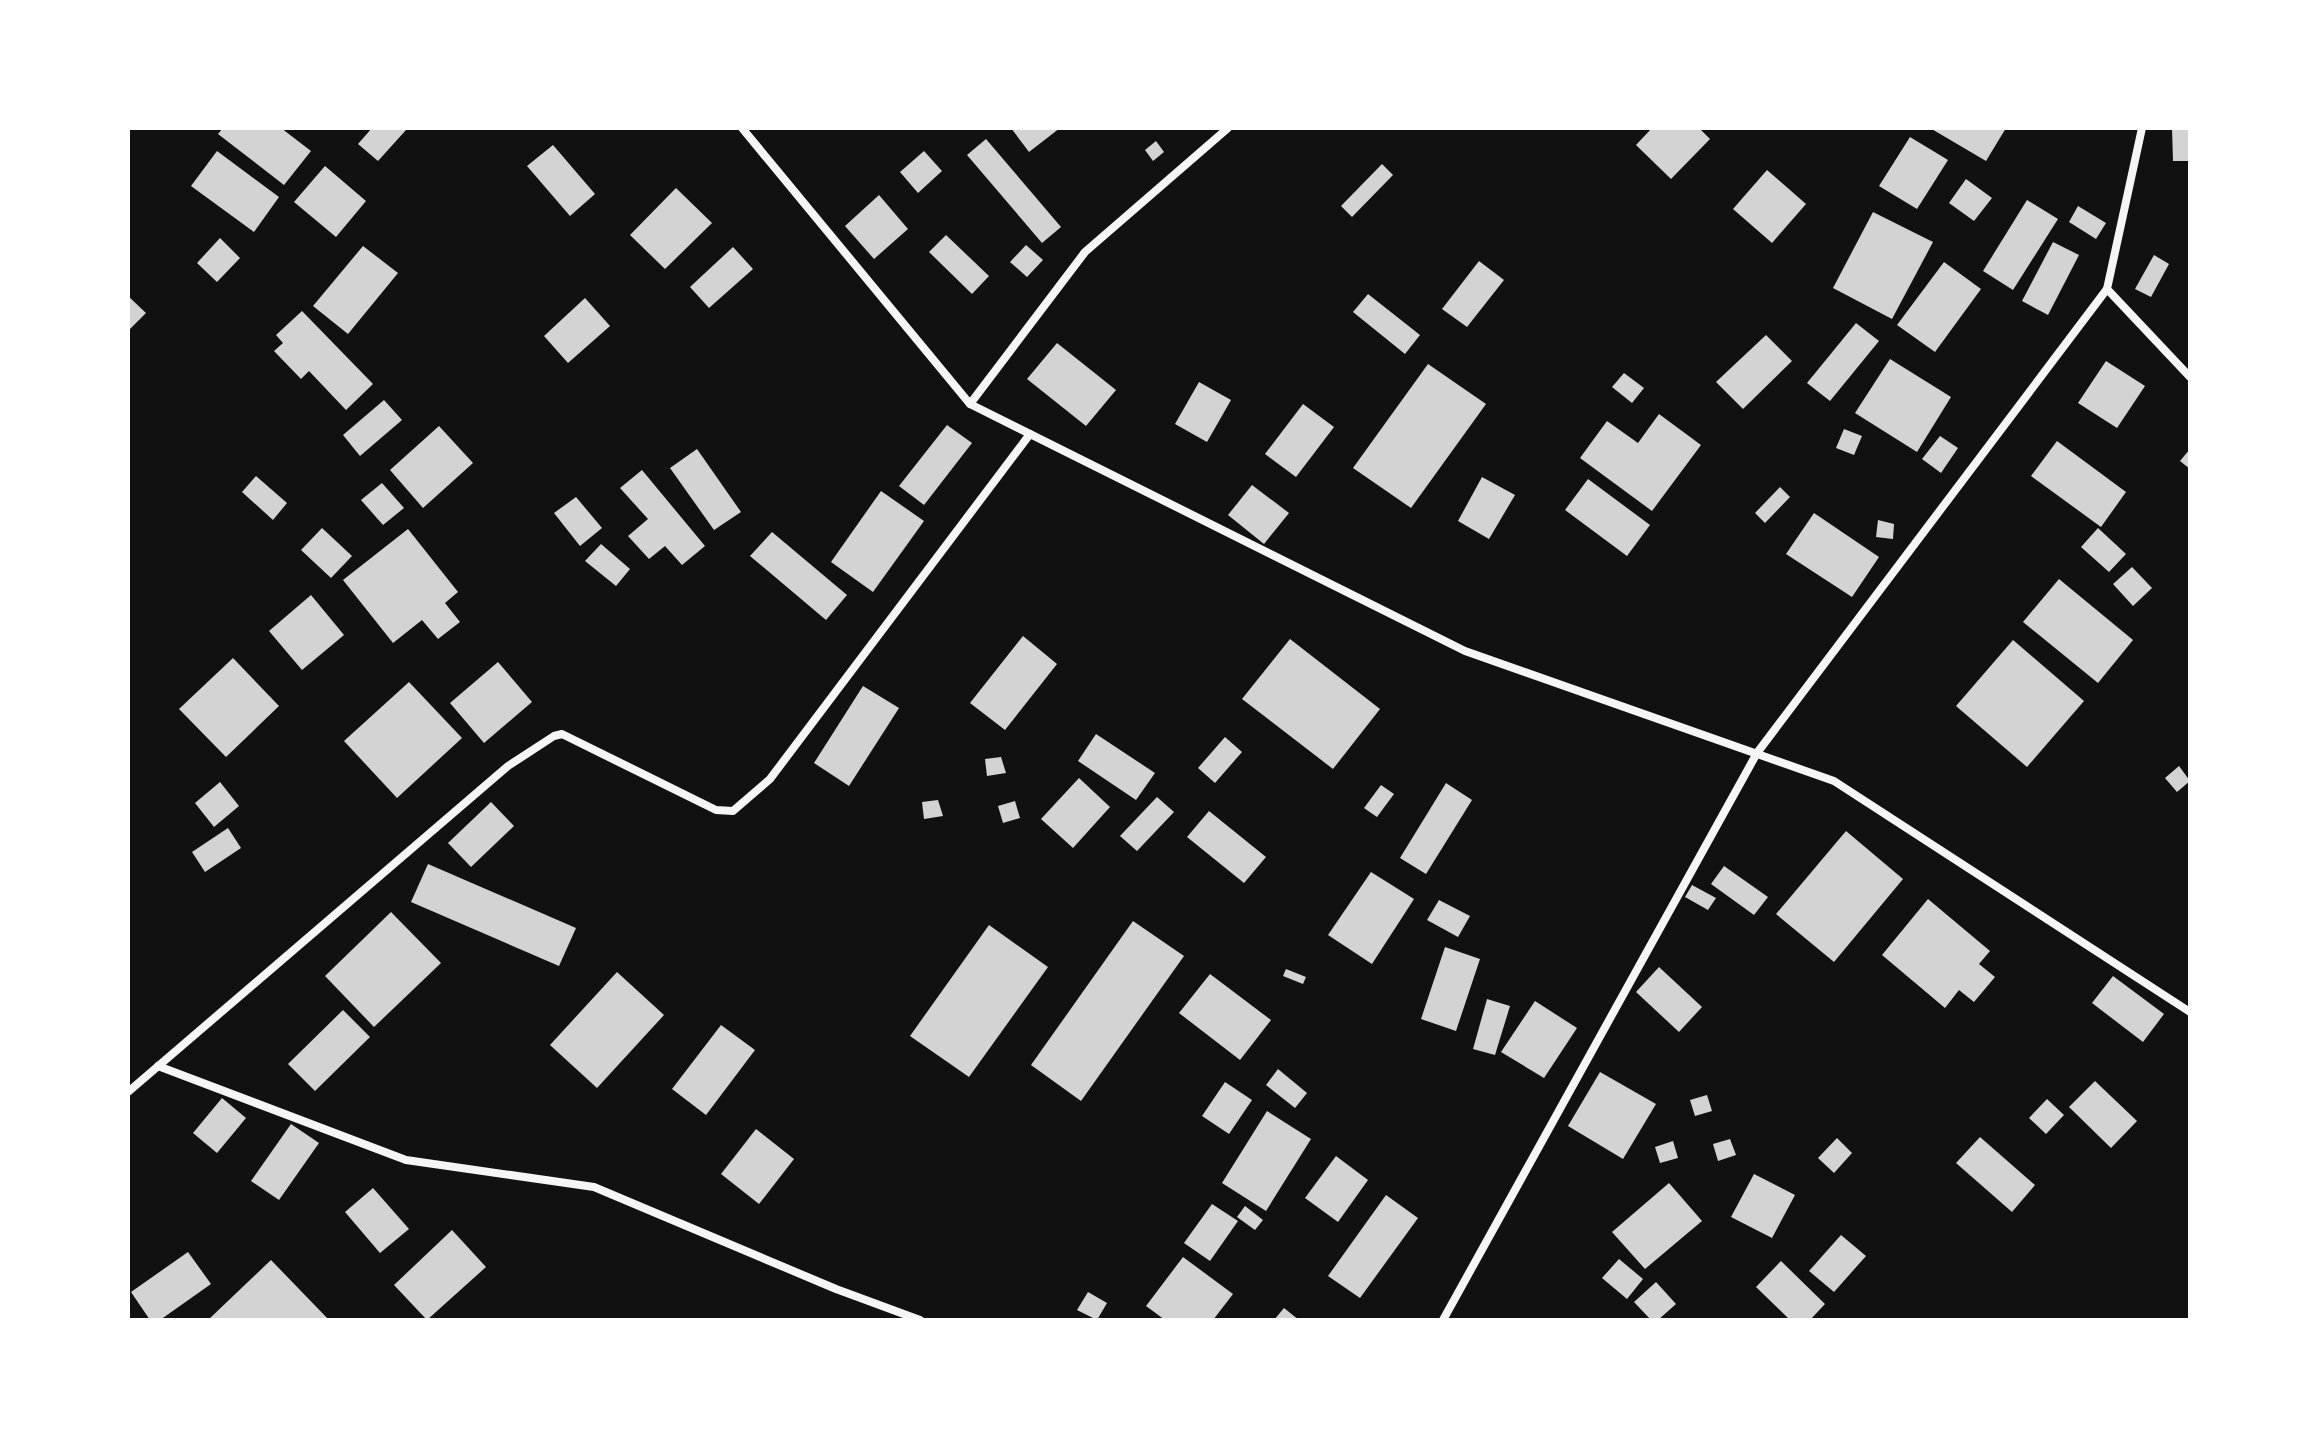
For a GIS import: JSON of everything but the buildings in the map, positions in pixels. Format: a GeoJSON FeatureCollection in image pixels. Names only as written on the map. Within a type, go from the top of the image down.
{"type":"FeatureCollection","features":[{"type":"Feature","properties":{"kind":"street"},"geometry":{"type":"LineString","coordinates":[[742,128],[970,404],[1465,651],[1834,781],[2190,1012]]}},
{"type":"Feature","properties":{"kind":"street"},"geometry":{"type":"LineString","coordinates":[[970,404],[1085,252],[1228,128]]}},
{"type":"Feature","properties":{"kind":"street"},"geometry":{"type":"LineString","coordinates":[[1443,1320],[1757,753],[2107,289],[2142,128]]}},
{"type":"Feature","properties":{"kind":"street"},"geometry":{"type":"LineString","coordinates":[[2107,289],[2190,377]]}},
{"type":"Feature","properties":{"kind":"street"},"geometry":{"type":"LineString","coordinates":[[128,1092],[508,766],[554,736],[562,734],[716,810],[733,811],[770,779],[1030,434]]}},
{"type":"Feature","properties":{"kind":"street"},"geometry":{"type":"LineString","coordinates":[[158,1066],[406,1160],[594,1187],[836,1289],[920,1320]]}}]}
